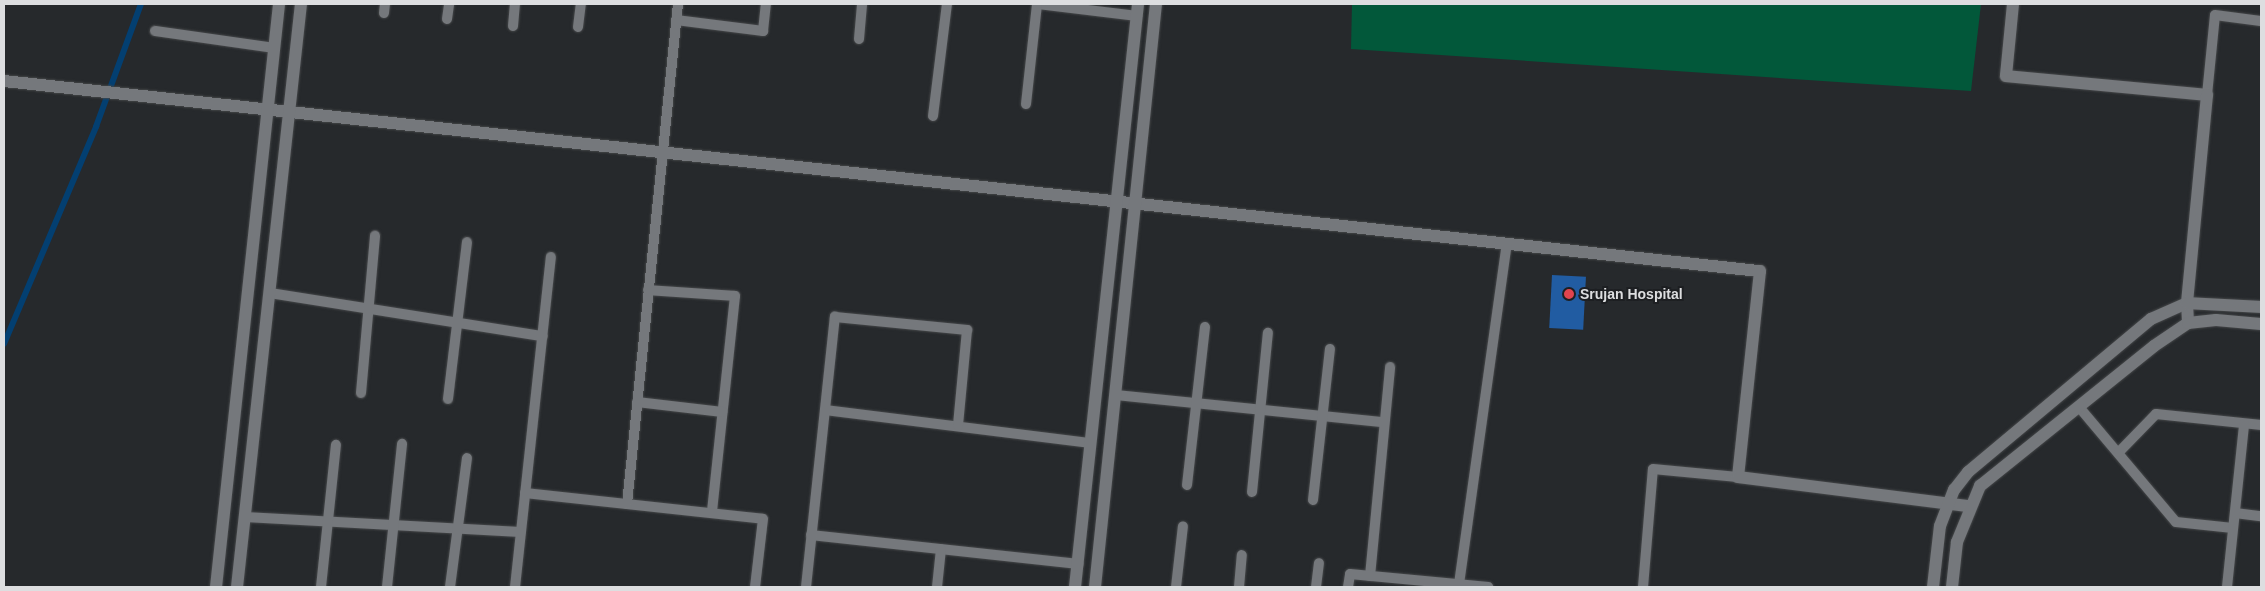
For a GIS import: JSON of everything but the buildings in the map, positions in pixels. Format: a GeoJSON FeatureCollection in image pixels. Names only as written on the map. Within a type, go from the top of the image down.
{"type":"FeatureCollection","features":[{"type":"Feature","properties":{"kind":"street"},"geometry":{"type":"LineString","coordinates":[[216,587],[280,4]]}},
{"type":"Feature","properties":{"kind":"street"},"geometry":{"type":"LineString","coordinates":[[237,587],[301,4]]}},
{"type":"Feature","properties":{"kind":"street"},"geometry":{"type":"LineString","coordinates":[[1095,587],[1156,4]]}},
{"type":"Feature","properties":{"kind":"street"},"geometry":{"type":"LineString","coordinates":[[2014,4],[2006,76],[2207,95],[2187,303],[2188,323]]}},
{"type":"Feature","properties":{"kind":"street"},"geometry":{"type":"LineString","coordinates":[[1075,587],[1137,10]]}},
{"type":"Feature","properties":{"kind":"street"},"geometry":{"type":"LineString","coordinates":[[4,81],[1760,271],[1738,476],[1969,506]]}},
{"type":"Feature","properties":{"kind":"street"},"geometry":{"type":"LineString","coordinates":[[1933,587],[1940,526],[1954,490],[1968,472],[2151,319],[2187,303],[2261,306]]}},
{"type":"Feature","properties":{"kind":"street"},"geometry":{"type":"LineString","coordinates":[[1952,587],[1957,542],[1969,506],[1980,486],[2188,323],[2216,320],[2261,324]]}},
{"type":"Feature","properties":{"kind":"lane"},"geometry":{"type":"LineString","coordinates":[[447,19],[449,4]]}},
{"type":"Feature","properties":{"kind":"lane"},"geometry":{"type":"LineString","coordinates":[[513,26],[515,4]]}},
{"type":"Feature","properties":{"kind":"lane"},"geometry":{"type":"LineString","coordinates":[[578,27],[581,4]]}},
{"type":"Feature","properties":{"kind":"lane"},"geometry":{"type":"LineString","coordinates":[[627,504],[678,4]]}},
{"type":"Feature","properties":{"kind":"lane"},"geometry":{"type":"LineString","coordinates":[[676,20],[763,31],[766,4]]}},
{"type":"Feature","properties":{"kind":"lane"},"geometry":{"type":"LineString","coordinates":[[859,39],[862,4]]}},
{"type":"Feature","properties":{"kind":"lane"},"geometry":{"type":"LineString","coordinates":[[933,116],[947,4]]}},
{"type":"Feature","properties":{"kind":"lane"},"geometry":{"type":"LineString","coordinates":[[1026,104],[1037,4],[1137,10]]}},
{"type":"Feature","properties":{"kind":"lane"},"geometry":{"type":"LineString","coordinates":[[2207,95],[2215,15],[2261,21]]}},
{"type":"Feature","properties":{"kind":"lane"},"geometry":{"type":"LineString","coordinates":[[155,31],[274,48]]}},
{"type":"Feature","properties":{"kind":"lane"},"geometry":{"type":"LineString","coordinates":[[361,393],[375,236]]}},
{"type":"Feature","properties":{"kind":"lane"},"geometry":{"type":"LineString","coordinates":[[448,399],[467,242]]}},
{"type":"Feature","properties":{"kind":"lane"},"geometry":{"type":"LineString","coordinates":[[1460,584],[1507,244]]}},
{"type":"Feature","properties":{"kind":"lane"},"geometry":{"type":"LineString","coordinates":[[515,587],[551,257]]}},
{"type":"Feature","properties":{"kind":"lane"},"geometry":{"type":"LineString","coordinates":[[648,290],[735,296],[712,513]]}},
{"type":"Feature","properties":{"kind":"lane"},"geometry":{"type":"LineString","coordinates":[[270,293],[542,336]]}},
{"type":"Feature","properties":{"kind":"lane"},"geometry":{"type":"LineString","coordinates":[[806,587],[834,317],[967,330],[958,426]]}},
{"type":"Feature","properties":{"kind":"lane"},"geometry":{"type":"LineString","coordinates":[[1187,485],[1206,327]]}},
{"type":"Feature","properties":{"kind":"lane"},"geometry":{"type":"LineString","coordinates":[[1252,492],[1268,333]]}},
{"type":"Feature","properties":{"kind":"lane"},"geometry":{"type":"LineString","coordinates":[[1313,500],[1330,349]]}},
{"type":"Feature","properties":{"kind":"lane"},"geometry":{"type":"LineString","coordinates":[[1370,576],[1390,367]]}},
{"type":"Feature","properties":{"kind":"lane"},"geometry":{"type":"LineString","coordinates":[[1116,395],[1384,422]]}},
{"type":"Feature","properties":{"kind":"lane"},"geometry":{"type":"LineString","coordinates":[[637,402],[722,412]]}},
{"type":"Feature","properties":{"kind":"lane"},"geometry":{"type":"LineString","coordinates":[[2079,407],[2119,452],[2176,522],[2233,528]]}},
{"type":"Feature","properties":{"kind":"lane"},"geometry":{"type":"LineString","coordinates":[[825,410],[1091,443]]}},
{"type":"Feature","properties":{"kind":"lane"},"geometry":{"type":"LineString","coordinates":[[2119,452],[2156,414],[2261,425]]}},
{"type":"Feature","properties":{"kind":"lane"},"geometry":{"type":"LineString","coordinates":[[2227,587],[2244,424]]}},
{"type":"Feature","properties":{"kind":"lane"},"geometry":{"type":"LineString","coordinates":[[387,587],[402,444]]}},
{"type":"Feature","properties":{"kind":"lane"},"geometry":{"type":"LineString","coordinates":[[322,587],[336,445]]}},
{"type":"Feature","properties":{"kind":"lane"},"geometry":{"type":"LineString","coordinates":[[450,587],[467,458]]}},
{"type":"Feature","properties":{"kind":"lane"},"geometry":{"type":"LineString","coordinates":[[1643,587],[1653,469],[1738,476]]}},
{"type":"Feature","properties":{"kind":"lane"},"geometry":{"type":"LineString","coordinates":[[525,493],[763,519],[755,587]]}},
{"type":"Feature","properties":{"kind":"lane"},"geometry":{"type":"LineString","coordinates":[[2235,512],[2261,516]]}},
{"type":"Feature","properties":{"kind":"lane"},"geometry":{"type":"LineString","coordinates":[[245,517],[521,532]]}},
{"type":"Feature","properties":{"kind":"lane"},"geometry":{"type":"LineString","coordinates":[[1176,587],[1183,526]]}},
{"type":"Feature","properties":{"kind":"lane"},"geometry":{"type":"LineString","coordinates":[[811,535],[1078,564]]}},
{"type":"Feature","properties":{"kind":"lane"},"geometry":{"type":"LineString","coordinates":[[937,587],[941,549]]}},
{"type":"Feature","properties":{"kind":"lane"},"geometry":{"type":"LineString","coordinates":[[1239,587],[1242,555]]}},
{"type":"Feature","properties":{"kind":"lane"},"geometry":{"type":"LineString","coordinates":[[1316,587],[1319,563]]}},
{"type":"Feature","properties":{"kind":"lane"},"geometry":{"type":"LineString","coordinates":[[1348,587],[1350,574],[1488,587]]}},
{"type":"Feature","properties":{"kind":"green space"},"geometry":{"type":"Polygon","coordinates":[[[1352,4],[1981,4],[1971,91],[1351,49],[1352,4]]]}},
{"type":"Feature","properties":{"kind":"waterway"},"geometry":{"type":"LineString","coordinates":[[4,344],[96,127],[141,4]]}},
{"type":"Feature","properties":{"kind":"place","name":"Srujan Hospital"},"geometry":{"type":"Point","coordinates":[1569,294]}}]}
